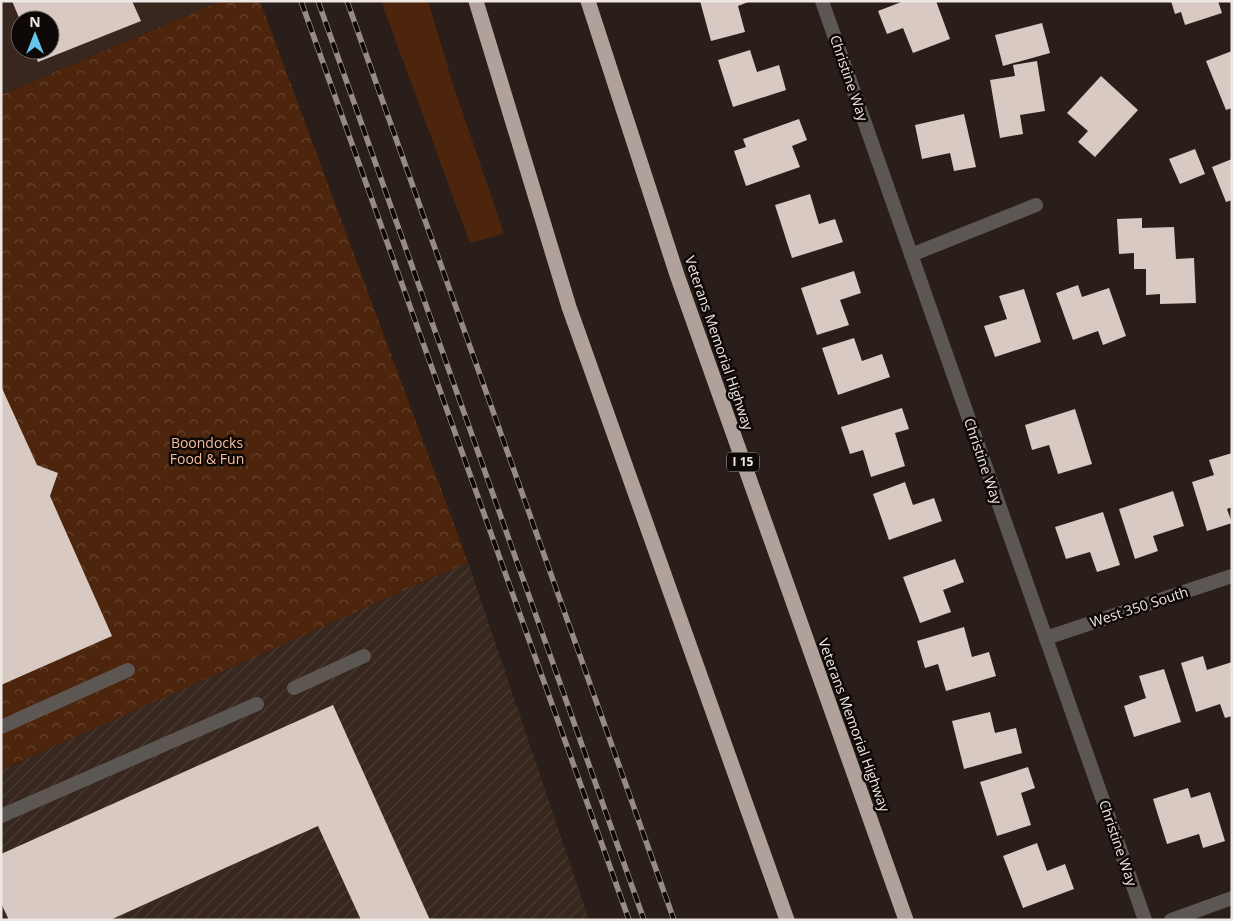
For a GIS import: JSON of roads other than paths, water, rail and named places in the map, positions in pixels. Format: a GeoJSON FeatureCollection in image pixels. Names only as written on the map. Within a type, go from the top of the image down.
{"type":"FeatureCollection","features":[{"type":"Feature","properties":{"kind":"highway"},"geometry":{"type":"LineString","coordinates":[[476,1],[569,307],[787,920]]}},
{"type":"Feature","properties":{"kind":"highway","name":"Veterans Memorial Highway"},"geometry":{"type":"LineString","coordinates":[[588,1],[677,275],[906,920]]}},
{"type":"Feature","properties":{"kind":"street","name":"Christine Way"},"geometry":{"type":"LineString","coordinates":[[822,1],[1145,920]]}},
{"type":"Feature","properties":{"kind":"street"},"geometry":{"type":"LineString","coordinates":[[911,255],[1036,205]]}},
{"type":"Feature","properties":{"kind":"street","name":"West 350 South"},"geometry":{"type":"LineString","coordinates":[[1046,638],[1232,576]]}},
{"type":"Feature","properties":{"kind":"street"},"geometry":{"type":"LineString","coordinates":[[294,688],[364,656]]}},
{"type":"Feature","properties":{"kind":"street"},"geometry":{"type":"LineString","coordinates":[[1,727],[128,670]]}},
{"type":"Feature","properties":{"kind":"street"},"geometry":{"type":"LineString","coordinates":[[1,816],[257,704]]}},
{"type":"Feature","properties":{"kind":"street"},"geometry":{"type":"LineString","coordinates":[[1171,920],[1232,898]]}},
{"type":"Feature","properties":{"kind":"railway"},"geometry":{"type":"LineString","coordinates":[[301,1],[629,920]]}},
{"type":"Feature","properties":{"kind":"railway"},"geometry":{"type":"LineString","coordinates":[[318,1],[644,920]]}},
{"type":"Feature","properties":{"kind":"railway"},"geometry":{"type":"LineString","coordinates":[[347,1],[674,920]]}},
{"type":"Feature","properties":{"kind":"park label","name":"Boondocks Food & Fun"},"geometry":{"type":"Point","coordinates":[207,452]}}]}
